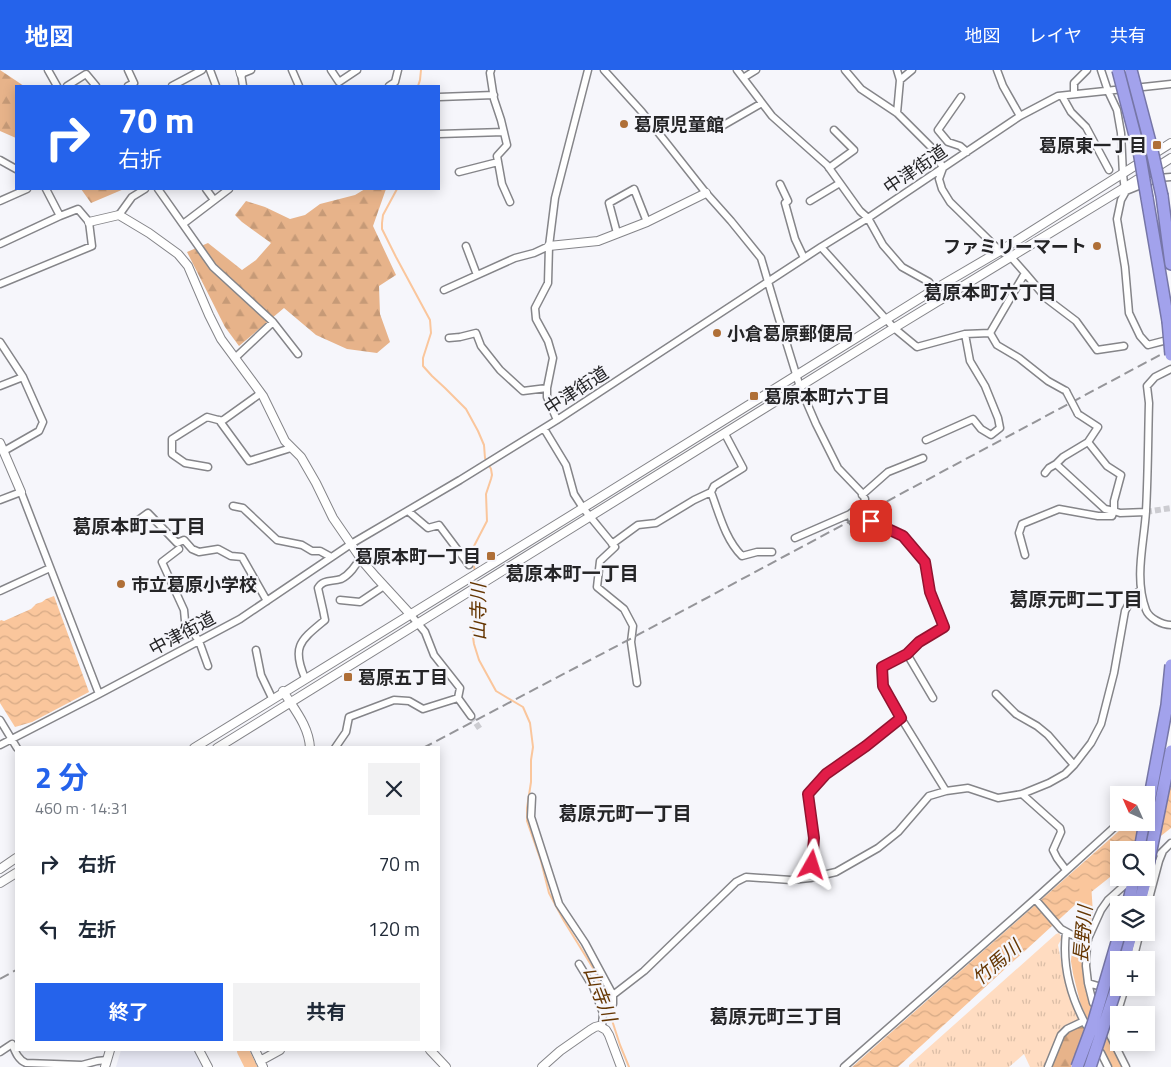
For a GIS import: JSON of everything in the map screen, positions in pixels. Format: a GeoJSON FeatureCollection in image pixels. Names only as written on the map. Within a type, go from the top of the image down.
{"type":"FeatureCollection","features":[{"type":"Feature","properties":{"kind":"highway"},"geometry":{"type":"LineString","coordinates":[[1118,70],[1139,152],[1148,198],[1168,321],[1171,355]]}},
{"type":"Feature","properties":{"kind":"highway"},"geometry":{"type":"LineString","coordinates":[[1130,70],[1151,146],[1162,196],[1171,264]]}},
{"type":"Feature","properties":{"kind":"highway"},"geometry":{"type":"LineString","coordinates":[[1152,786],[1167,705],[1171,665]]}},
{"type":"Feature","properties":{"kind":"highway"},"geometry":{"type":"LineString","coordinates":[[1153,841],[1171,751]]}},
{"type":"Feature","properties":{"kind":"highway"},"geometry":{"type":"LineString","coordinates":[[1077,1067],[1093,1024],[1117,941]]}},
{"type":"Feature","properties":{"kind":"highway"},"geometry":{"type":"LineString","coordinates":[[1090,1067],[1114,996]]}},
{"type":"Feature","properties":{"kind":"street"},"geometry":{"type":"LineString","coordinates":[[48,70],[56,85]]}},
{"type":"Feature","properties":{"kind":"street"},"geometry":{"type":"LineString","coordinates":[[128,70],[132,85]]}},
{"type":"Feature","properties":{"kind":"street"},"geometry":{"type":"LineString","coordinates":[[174,85],[202,70]]}},
{"type":"Feature","properties":{"kind":"street"},"geometry":{"type":"LineString","coordinates":[[210,70],[216,85]]}},
{"type":"Feature","properties":{"kind":"street"},"geometry":{"type":"LineString","coordinates":[[243,85],[240,72],[251,70]]}},
{"type":"Feature","properties":{"kind":"street"},"geometry":{"type":"LineString","coordinates":[[292,70],[299,85]]}},
{"type":"Feature","properties":{"kind":"street"},"geometry":{"type":"LineString","coordinates":[[331,70],[339,82],[358,70]]}},
{"type":"Feature","properties":{"kind":"street"},"geometry":{"type":"LineString","coordinates":[[390,85],[394,82],[398,70]]}},
{"type":"Feature","properties":{"kind":"street"},"geometry":{"type":"LineString","coordinates":[[491,70],[494,95],[507,145],[497,156],[502,184],[510,202]]}},
{"type":"Feature","properties":{"kind":"street"},"geometry":{"type":"LineString","coordinates":[[557,420],[547,397],[546,388],[553,358],[548,341],[536,319],[535,308],[548,282],[555,198],[588,70]]}},
{"type":"Feature","properties":{"kind":"street"},"geometry":{"type":"LineString","coordinates":[[604,70],[642,112],[706,193],[731,220],[761,258],[800,387],[838,468],[865,499],[850,514],[795,538]]}},
{"type":"Feature","properties":{"kind":"street"},"geometry":{"type":"LineString","coordinates":[[737,70],[772,116],[827,165],[860,211],[868,218],[883,245],[902,267],[929,282],[941,300]]}},
{"type":"Feature","properties":{"kind":"street"},"geometry":{"type":"LineString","coordinates":[[743,78],[756,70]]}},
{"type":"Feature","properties":{"kind":"street"},"geometry":{"type":"LineString","coordinates":[[845,70],[861,89],[897,113],[933,149],[943,168],[939,179],[942,189],[950,202],[1000,251],[1011,257],[1047,299],[1076,321],[1097,350],[1124,346]]}},
{"type":"Feature","properties":{"kind":"street"},"geometry":{"type":"LineString","coordinates":[[897,70],[900,80],[897,113]]}},
{"type":"Feature","properties":{"kind":"street"},"geometry":{"type":"LineString","coordinates":[[900,80],[912,70]]}},
{"type":"Feature","properties":{"kind":"street"},"geometry":{"type":"LineString","coordinates":[[997,70],[1002,86],[1020,116]]}},
{"type":"Feature","properties":{"kind":"street"},"geometry":{"type":"LineString","coordinates":[[1074,94],[1074,83],[1087,70]]}},
{"type":"Feature","properties":{"kind":"street"},"geometry":{"type":"LineString","coordinates":[[1101,70],[1117,110],[1121,133],[1125,190],[1121,200],[1118,219],[1129,313],[1140,336],[1148,345],[1171,339]]}},
{"type":"Feature","properties":{"kind":"street"},"geometry":{"type":"LineString","coordinates":[[69,85],[86,74],[95,85]]}},
{"type":"Feature","properties":{"kind":"street","name":"中津街道"},"geometry":{"type":"LineString","coordinates":[[0,745],[240,619],[351,544],[557,420],[868,218],[1020,116],[1058,96],[1171,84]]}},
{"type":"Feature","properties":{"kind":"street"},"geometry":{"type":"LineString","coordinates":[[440,97],[494,95]]}},
{"type":"Feature","properties":{"kind":"street"},"geometry":{"type":"LineString","coordinates":[[1062,96],[1071,112],[1086,127],[1109,170]]}},
{"type":"Feature","properties":{"kind":"street"},"geometry":{"type":"LineString","coordinates":[[961,97],[938,130],[948,142],[960,146],[967,152]]}},
{"type":"Feature","properties":{"kind":"street"},"geometry":{"type":"LineString","coordinates":[[715,130],[762,103]]}},
{"type":"Feature","properties":{"kind":"street"},"geometry":{"type":"LineString","coordinates":[[829,168],[854,150],[834,130]]}},
{"type":"Feature","properties":{"kind":"street"},"geometry":{"type":"LineString","coordinates":[[440,134],[504,132]]}},
{"type":"Feature","properties":{"kind":"street"},"geometry":{"type":"LineString","coordinates":[[197,746],[283,691],[583,508],[935,289],[1000,251],[1171,143]]}},
{"type":"Feature","properties":{"kind":"street"},"geometry":{"type":"LineString","coordinates":[[220,746],[894,328],[1125,190],[1171,158]]}},
{"type":"Feature","properties":{"kind":"street"},"geometry":{"type":"LineString","coordinates":[[0,160],[15,168]]}},
{"type":"Feature","properties":{"kind":"street"},"geometry":{"type":"LineString","coordinates":[[458,172],[498,162]]}},
{"type":"Feature","properties":{"kind":"street"},"geometry":{"type":"LineString","coordinates":[[1125,190],[1158,178],[1171,177]]}},
{"type":"Feature","properties":{"kind":"street"},"geometry":{"type":"LineString","coordinates":[[810,201],[840,183]]}},
{"type":"Feature","properties":{"kind":"street"},"geometry":{"type":"LineString","coordinates":[[780,184],[788,201],[785,203],[795,239],[804,258]]}},
{"type":"Feature","properties":{"kind":"street"},"geometry":{"type":"LineString","coordinates":[[617,234],[609,203],[634,188],[647,222]]}},
{"type":"Feature","properties":{"kind":"street"},"geometry":{"type":"LineString","coordinates":[[0,201],[26,190]]}},
{"type":"Feature","properties":{"kind":"street"},"geometry":{"type":"LineString","coordinates":[[47,190],[60,216]]}},
{"type":"Feature","properties":{"kind":"street"},"geometry":{"type":"LineString","coordinates":[[89,222],[119,215],[132,197],[144,190]]}},
{"type":"Feature","properties":{"kind":"street"},"geometry":{"type":"LineString","coordinates":[[159,190],[213,268],[273,322],[298,354]]}},
{"type":"Feature","properties":{"kind":"street"},"geometry":{"type":"LineString","coordinates":[[207,190],[214,200]]}},
{"type":"Feature","properties":{"kind":"street"},"geometry":{"type":"LineString","coordinates":[[183,224],[228,190]]}},
{"type":"Feature","properties":{"kind":"street"},"geometry":{"type":"LineString","coordinates":[[444,290],[515,258],[550,246],[598,241],[617,234],[647,222],[706,193]]}},
{"type":"Feature","properties":{"kind":"street"},"geometry":{"type":"LineString","coordinates":[[0,244],[78,209],[89,222],[92,246],[0,284]]}},
{"type":"Feature","properties":{"kind":"street"},"geometry":{"type":"LineString","coordinates":[[119,215],[148,232],[178,254],[188,266],[221,339],[261,393],[285,441],[301,458],[334,518],[360,557],[425,632],[434,655],[460,688],[458,698],[471,716]]}},
{"type":"Feature","properties":{"kind":"street"},"geometry":{"type":"LineString","coordinates":[[466,246],[477,275]]}},
{"type":"Feature","properties":{"kind":"street"},"geometry":{"type":"LineString","coordinates":[[821,247],[886,320],[917,347],[965,334],[990,333]]}},
{"type":"Feature","properties":{"kind":"street"},"geometry":{"type":"LineString","coordinates":[[990,333],[1025,274]]}},
{"type":"Feature","properties":{"kind":"street"},"geometry":{"type":"LineString","coordinates":[[235,358],[273,322]]}},
{"type":"Feature","properties":{"kind":"street"},"geometry":{"type":"LineString","coordinates":[[449,338],[476,333],[481,346],[500,370],[523,391],[546,388]]}},
{"type":"Feature","properties":{"kind":"street"},"geometry":{"type":"LineString","coordinates":[[990,333],[997,344],[1048,381],[1066,391],[1078,414],[1098,428],[1088,442],[1063,457],[1045,473]]}},
{"type":"Feature","properties":{"kind":"street"},"geometry":{"type":"LineString","coordinates":[[926,440],[973,418],[980,429],[991,435],[1000,428],[985,386],[970,361],[965,334]]}},
{"type":"Feature","properties":{"kind":"street"},"geometry":{"type":"LineString","coordinates":[[0,342],[23,377],[43,422],[39,431],[4,451]]}},
{"type":"Feature","properties":{"kind":"street"},"geometry":{"type":"LineString","coordinates":[[1171,369],[1155,377],[1147,386],[1149,403],[1146,512],[1140,568],[1140,590],[1147,612],[1154,619],[1171,625]]}},
{"type":"Feature","properties":{"kind":"street"},"geometry":{"type":"LineString","coordinates":[[0,386],[23,377]]}},
{"type":"Feature","properties":{"kind":"street"},"geometry":{"type":"LineString","coordinates":[[208,467],[185,463],[172,454],[172,440],[207,417],[222,421],[261,393]]}},
{"type":"Feature","properties":{"kind":"street"},"geometry":{"type":"LineString","coordinates":[[219,420],[249,461],[291,448]]}},
{"type":"Feature","properties":{"kind":"street"},"geometry":{"type":"LineString","coordinates":[[543,429],[566,465],[574,494],[615,548],[600,561],[597,587],[624,609],[633,626],[631,642],[637,683]]}},
{"type":"Feature","properties":{"kind":"street"},"geometry":{"type":"LineString","coordinates":[[612,544],[638,525],[656,523],[711,492],[714,486],[743,468],[725,434]]}},
{"type":"Feature","properties":{"kind":"street"},"geometry":{"type":"LineString","coordinates":[[1026,554],[1019,533],[1022,524],[1059,509],[1098,516],[1112,516],[1114,501],[1122,475],[1107,466],[1088,442]]}},
{"type":"Feature","properties":{"kind":"street"},"geometry":{"type":"LineString","coordinates":[[0,443],[60,590],[99,694]]}},
{"type":"Feature","properties":{"kind":"street"},"geometry":{"type":"LineString","coordinates":[[862,495],[888,472],[923,458]]}},
{"type":"Feature","properties":{"kind":"street"},"geometry":{"type":"LineString","coordinates":[[1056,464],[1105,509],[1120,514],[1146,512]]}},
{"type":"Feature","properties":{"kind":"street"},"geometry":{"type":"LineString","coordinates":[[0,500],[21,492]]}},
{"type":"Feature","properties":{"kind":"street"},"geometry":{"type":"LineString","coordinates":[[711,492],[725,529],[735,549],[742,556],[757,552],[772,552]]}},
{"type":"Feature","properties":{"kind":"street"},"geometry":{"type":"LineString","coordinates":[[233,506],[243,508],[277,540],[302,545],[312,551],[320,551],[331,557]]}},
{"type":"Feature","properties":{"kind":"street"},"geometry":{"type":"LineString","coordinates":[[408,511],[428,528],[439,525],[468,565]]}},
{"type":"Feature","properties":{"kind":"street"},"geometry":{"type":"LineString","coordinates":[[137,521],[148,513],[177,543],[184,540],[192,549],[199,552],[218,549],[231,556],[242,557],[267,601]]}},
{"type":"Feature","properties":{"kind":"street"},"geometry":{"type":"LineString","coordinates":[[850,514],[857,528],[871,521],[903,536],[925,562],[930,592],[944,627],[919,642],[907,654],[882,667],[883,686],[946,791]]}},
{"type":"Feature","properties":{"kind":"street"},"geometry":{"type":"LineString","coordinates":[[179,549],[162,562],[184,610],[185,621],[199,641],[208,666]]}},
{"type":"Feature","properties":{"kind":"street"},"geometry":{"type":"LineString","coordinates":[[305,678],[301,668],[299,650],[301,644],[304,638],[325,620],[318,588],[326,581],[341,578],[350,572],[358,563],[360,557]]}},
{"type":"Feature","properties":{"kind":"street"},"geometry":{"type":"LineString","coordinates":[[0,591],[50,568]]}},
{"type":"Feature","properties":{"kind":"street"},"geometry":{"type":"LineString","coordinates":[[340,600],[360,602],[384,586]]}},
{"type":"Feature","properties":{"kind":"street"},"geometry":{"type":"LineString","coordinates":[[613,995],[644,971],[736,882],[746,877],[791,880],[836,872],[878,848],[898,832],[929,796],[968,788],[998,798],[1022,794],[1049,784],[1066,774],[1091,743],[1101,724],[1114,673],[1125,611],[1132,598],[1140,590]]}},
{"type":"Feature","properties":{"kind":"street"},"geometry":{"type":"LineString","coordinates":[[256,650],[262,675],[272,698]]}},
{"type":"Feature","properties":{"kind":"street"},"geometry":{"type":"LineString","coordinates":[[907,654],[933,698]]}},
{"type":"Feature","properties":{"kind":"street"},"geometry":{"type":"LineString","coordinates":[[283,691],[299,715],[306,730],[310,746]]}},
{"type":"Feature","properties":{"kind":"street"},"geometry":{"type":"LineString","coordinates":[[996,694],[1016,714],[1048,734],[1074,765]]}},
{"type":"Feature","properties":{"kind":"street"},"geometry":{"type":"LineString","coordinates":[[336,746],[346,732],[348,717],[394,700],[409,701],[423,709],[458,698]]}},
{"type":"Feature","properties":{"kind":"street"},"geometry":{"type":"LineString","coordinates":[[810,878],[814,838],[808,794],[826,774],[901,718]]}},
{"type":"Feature","properties":{"kind":"street"},"geometry":{"type":"LineString","coordinates":[[0,720],[16,746]]}},
{"type":"Feature","properties":{"kind":"street"},"geometry":{"type":"LineString","coordinates":[[1155,791],[1171,776]]}},
{"type":"Feature","properties":{"kind":"street"},"geometry":{"type":"LineString","coordinates":[[1022,794],[1060,828],[1061,832],[1053,850],[1066,870]]}},
{"type":"Feature","properties":{"kind":"street"},"geometry":{"type":"LineString","coordinates":[[532,797],[531,817],[559,904],[585,943],[613,995],[614,1004],[603,1013]]}},
{"type":"Feature","properties":{"kind":"street"},"geometry":{"type":"LineString","coordinates":[[844,1067],[992,936],[1036,900],[1110,831]]}},
{"type":"Feature","properties":{"kind":"street"},"geometry":{"type":"LineString","coordinates":[[1157,856],[1171,843]]}},
{"type":"Feature","properties":{"kind":"street"},"geometry":{"type":"LineString","coordinates":[[1150,896],[1163,851]]}},
{"type":"Feature","properties":{"kind":"street"},"geometry":{"type":"LineString","coordinates":[[0,869],[15,859]]}},
{"type":"Feature","properties":{"kind":"street"},"geometry":{"type":"LineString","coordinates":[[0,883],[15,873]]}},
{"type":"Feature","properties":{"kind":"street"},"geometry":{"type":"LineString","coordinates":[[1093,1003],[1086,966],[1086,939],[1108,900],[1123,886]]}},
{"type":"Feature","properties":{"kind":"street"},"geometry":{"type":"LineString","coordinates":[[1036,900],[1058,925],[1069,934],[1086,939]]}},
{"type":"Feature","properties":{"kind":"street"},"geometry":{"type":"LineString","coordinates":[[1048,1067],[1060,1034],[1067,1029],[1085,1023],[1069,984],[1064,949],[1069,934]]}},
{"type":"Feature","properties":{"kind":"street"},"geometry":{"type":"LineString","coordinates":[[579,964],[593,987],[603,1013],[602,1027]]}},
{"type":"Feature","properties":{"kind":"street"},"geometry":{"type":"LineString","coordinates":[[1088,983],[1110,988]]}},
{"type":"Feature","properties":{"kind":"street"},"geometry":{"type":"LineString","coordinates":[[1122,996],[1110,1034],[1126,1067]]}},
{"type":"Feature","properties":{"kind":"street"},"geometry":{"type":"LineString","coordinates":[[542,1067],[560,1051],[595,1027],[602,1027],[606,1030],[621,1067]]}},
{"type":"Feature","properties":{"kind":"street"},"geometry":{"type":"LineString","coordinates":[[0,1052],[14,1042]]}},
{"type":"Feature","properties":{"kind":"street"},"geometry":{"type":"LineString","coordinates":[[17,1051],[20,1059],[26,1063],[82,1065],[97,1061],[106,1064],[110,1051]]}},
{"type":"Feature","properties":{"kind":"street"},"geometry":{"type":"LineString","coordinates":[[200,1051],[208,1067]]}},
{"type":"Feature","properties":{"kind":"street"},"geometry":{"type":"LineString","coordinates":[[256,1051],[262,1064],[279,1051]]}},
{"type":"Feature","properties":{"kind":"street"},"geometry":{"type":"LineString","coordinates":[[431,1051],[446,1067]]}},
{"type":"Feature","properties":{"kind":"street"},"geometry":{"type":"LineString","coordinates":[[1101,1053],[1108,1067]]}},
{"type":"Feature","properties":{"kind":"shaded area"},"geometry":{"type":"Polygon","coordinates":[[[121,1051],[195,1051],[203,1067],[116,1067],[121,1051]]]}},
{"type":"Feature","properties":{"kind":"green space"},"geometry":{"type":"Polygon","coordinates":[[[0,70],[22,85],[15,85],[15,138],[0,131],[0,70]]]}},
{"type":"Feature","properties":{"kind":"green space"},"geometry":{"type":"Polygon","coordinates":[[[82,190],[122,190],[91,203],[82,190]]]}},
{"type":"Feature","properties":{"kind":"green space"},"geometry":{"type":"Polygon","coordinates":[[[363,190],[386,190],[373,226],[396,275],[379,286],[380,314],[390,342],[377,353],[347,349],[316,335],[284,308],[239,346],[225,327],[187,252],[208,243],[242,270],[256,260],[271,243],[235,215],[246,201],[265,207],[290,219],[305,215],[320,204],[355,195],[363,190]]]}},
{"type":"Feature","properties":{"kind":"green space"},"geometry":{"type":"Polygon","coordinates":[[[1059,933],[1062,938],[1058,945],[1063,971],[1080,1018],[1059,1032],[1046,1067],[1030,1067],[1024,1054],[1009,1067],[909,1067],[909,1065],[1059,933]]]}},
{"type":"Feature","properties":{"kind":"green space"},"geometry":{"type":"Polygon","coordinates":[[[1084,1025],[1085,1028],[1071,1067],[1051,1067],[1062,1036],[1072,1029],[1084,1025]]]}},
{"type":"Feature","properties":{"kind":"water"},"geometry":{"type":"Polygon","coordinates":[[[54,596],[89,692],[32,722],[15,727],[0,703],[0,621],[31,609],[36,604],[54,596]]]}},
{"type":"Feature","properties":{"kind":"water","name":"竹馬川"},"geometry":{"type":"Polygon","coordinates":[[[1171,783],[1171,828],[1154,841],[1110,841],[1110,877],[1076,904],[898,1067],[852,1067],[1119,831],[1155,831],[1155,798],[1171,783]]]}},
{"type":"Feature","properties":{"kind":"waterway","name":"山寺川"},"geometry":{"type":"LineString","coordinates":[[418,85],[421,70]]}},
{"type":"Feature","properties":{"kind":"waterway","name":"山寺川"},"geometry":{"type":"LineString","coordinates":[[396,190],[383,215],[382,229],[430,320],[431,333],[423,358],[423,366],[466,409],[484,445],[485,458],[491,469],[492,475],[486,494],[487,521],[473,548],[475,571]]}},
{"type":"Feature","properties":{"kind":"waterway","name":"山寺川"},"geometry":{"type":"LineString","coordinates":[[478,590],[473,637],[479,660],[496,691],[523,707],[530,723],[533,747],[527,821],[541,861],[549,893],[593,968],[608,1006]]}},
{"type":"Feature","properties":{"kind":"waterway","name":"長野川"},"geometry":{"type":"LineString","coordinates":[[1085,883],[1087,914],[1079,940],[1077,961],[1079,973],[1086,1001],[1117,1067]]}},
{"type":"Feature","properties":{"kind":"waterway","name":"山寺川"},"geometry":{"type":"LineString","coordinates":[[609,1011],[629,1067]]}},
{"type":"Feature","properties":{"kind":"waterway"},"geometry":{"type":"LineString","coordinates":[[243,1051],[251,1067]]}},
{"type":"Feature","properties":{"kind":"tunnel"},"geometry":{"type":"LineString","coordinates":[[1146,512],[1171,508]]}},
{"type":"Feature","properties":{"kind":"tunnel"},"geometry":{"type":"LineString","coordinates":[[471,716],[480,729]]}},
{"type":"Feature","properties":{"kind":"railway"},"geometry":{"type":"LineString","coordinates":[[427,746],[1171,349]]}},
{"type":"Feature","properties":{"kind":"railway"},"geometry":{"type":"LineString","coordinates":[[0,979],[15,971]]}},
{"type":"Feature","properties":{"kind":"place","name":"葛原児童館"},"geometry":{"type":"Point","coordinates":[624,124]}},
{"type":"Feature","properties":{"kind":"place","name":"葛原東一丁目"},"geometry":{"type":"Point","coordinates":[1157,145]}},
{"type":"Feature","properties":{"kind":"place","name":"ファミリーマート"},"geometry":{"type":"Point","coordinates":[1097,246]}},
{"type":"Feature","properties":{"kind":"place","name":"小倉葛原郵便局"},"geometry":{"type":"Point","coordinates":[717,333]}},
{"type":"Feature","properties":{"kind":"place","name":"葛原本町六丁目"},"geometry":{"type":"Point","coordinates":[754,396]}},
{"type":"Feature","properties":{"kind":"place","name":"葛原本町一丁目"},"geometry":{"type":"Point","coordinates":[491,556]}},
{"type":"Feature","properties":{"kind":"place","name":"市立葛原小学校"},"geometry":{"type":"Point","coordinates":[121,584]}},
{"type":"Feature","properties":{"kind":"place","name":"葛原五丁目"},"geometry":{"type":"Point","coordinates":[348,677]}},
{"type":"Feature","properties":{"kind":"district","name":"葛原本町六丁目"},"geometry":{"type":"Point","coordinates":[990,291]}},
{"type":"Feature","properties":{"kind":"district","name":"葛原本町二丁目"},"geometry":{"type":"Point","coordinates":[139,525]}},
{"type":"Feature","properties":{"kind":"district","name":"葛原本町一丁目"},"geometry":{"type":"Point","coordinates":[572,572]}},
{"type":"Feature","properties":{"kind":"district","name":"葛原元町二丁目"},"geometry":{"type":"Point","coordinates":[1076,598]}},
{"type":"Feature","properties":{"kind":"district","name":"葛原元町一丁目"},"geometry":{"type":"Point","coordinates":[625,812]}},
{"type":"Feature","properties":{"kind":"district","name":"葛原元町三丁目"},"geometry":{"type":"Point","coordinates":[776,1015]}},
{"type":"Feature","properties":{"kind":"route"},"geometry":{"type":"LineString","coordinates":[[812,865],[814,838],[808,794],[826,774],[901,718],[883,686],[882,667],[907,654],[919,642],[944,627],[930,592],[925,562],[903,536],[879,523],[871,521]]}}]}
